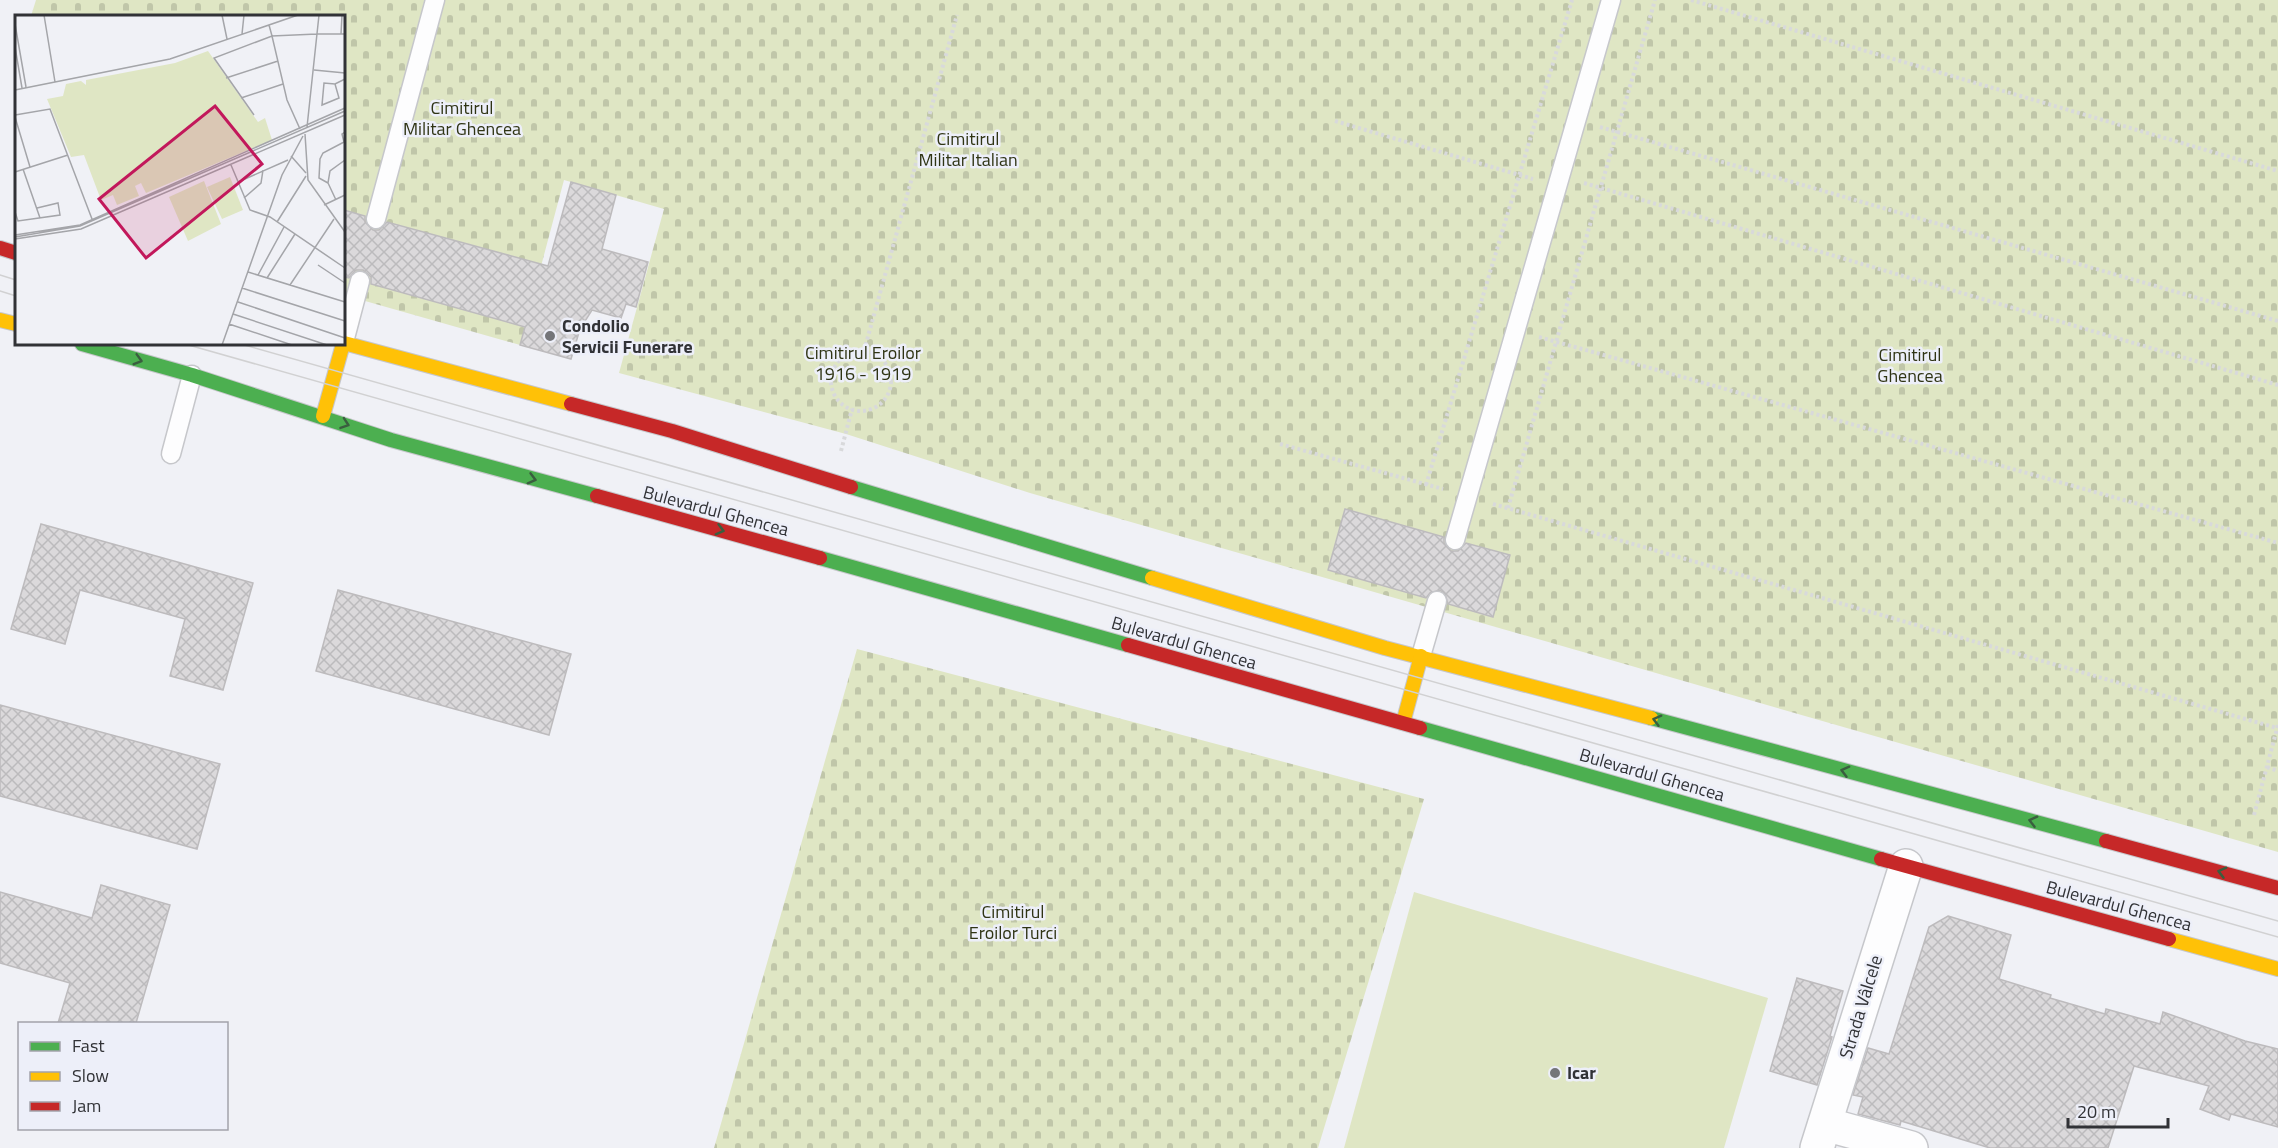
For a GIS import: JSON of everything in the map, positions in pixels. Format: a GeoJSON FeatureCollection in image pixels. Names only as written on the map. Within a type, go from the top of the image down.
{"type":"FeatureCollection","features":[{"type":"Feature","properties":{"kind":"main road"},"geometry":{"type":"LineString","coordinates":[[0,248],[15,253]]}},
{"type":"Feature","properties":{"kind":"main road"},"geometry":{"type":"LineString","coordinates":[[0,320],[15,324]]}},
{"type":"Feature","properties":{"kind":"main road"},"geometry":{"type":"LineString","coordinates":[[345,344],[672,431],[898,502],[1385,648],[2278,888]]}},
{"type":"Feature","properties":{"kind":"main road","name":"Bulevardul Ghencea"},"geometry":{"type":"LineString","coordinates":[[86,345],[192,375],[391,440],[811,555],[1906,866],[2278,969]]}},
{"type":"Feature","properties":{"kind":"main road"},"geometry":{"type":"LineString","coordinates":[[323,416],[342,345]]}},
{"type":"Feature","properties":{"kind":"main road"},"geometry":{"type":"LineString","coordinates":[[1403,723],[1421,656]]}},
{"type":"Feature","properties":{"kind":"street","name":"Strada Vâlcele"},"geometry":{"type":"LineString","coordinates":[[1821,1136],[1906,866]]}},
{"type":"Feature","properties":{"kind":"street"},"geometry":{"type":"LineString","coordinates":[[1821,1136],[1911,1148]]}},
{"type":"Feature","properties":{"kind":"lane"},"geometry":{"type":"LineString","coordinates":[[376,219],[435,0]]}},
{"type":"Feature","properties":{"kind":"lane"},"geometry":{"type":"LineString","coordinates":[[1455,540],[1611,0]]}},
{"type":"Feature","properties":{"kind":"lane"},"geometry":{"type":"LineString","coordinates":[[345,336],[360,281]]}},
{"type":"Feature","properties":{"kind":"lane"},"geometry":{"type":"LineString","coordinates":[[171,454],[192,375]]}},
{"type":"Feature","properties":{"kind":"lane"},"geometry":{"type":"LineString","coordinates":[[1421,656],[1437,601]]}},
{"type":"Feature","properties":{"kind":"path"},"geometry":{"type":"LineString","coordinates":[[1426,485],[1572,0]]}},
{"type":"Feature","properties":{"kind":"path"},"geometry":{"type":"LineString","coordinates":[[1508,508],[1655,0]]}},
{"type":"Feature","properties":{"kind":"path"},"geometry":{"type":"LineString","coordinates":[[1691,0],[2278,171]]}},
{"type":"Feature","properties":{"kind":"path"},"geometry":{"type":"LineString","coordinates":[[864,351],[957,15]]}},
{"type":"Feature","properties":{"kind":"path"},"geometry":{"type":"LineString","coordinates":[[1576,120],[2278,321]]}},
{"type":"Feature","properties":{"kind":"path"},"geometry":{"type":"LineString","coordinates":[[1335,122],[1519,175],[1600,188],[2278,385]]}},
{"type":"Feature","properties":{"kind":"path"},"geometry":{"type":"LineString","coordinates":[[1515,331],[2278,543]]}},
{"type":"Feature","properties":{"kind":"path"},"geometry":{"type":"LineString","coordinates":[[854,351],[874,354],[887,368],[890,387],[880,403],[872,408],[852,409],[843,405],[832,389],[833,370],[845,355],[854,351]]}},
{"type":"Feature","properties":{"kind":"path"},"geometry":{"type":"LineString","coordinates":[[840,454],[852,409]]}},
{"type":"Feature","properties":{"kind":"path"},"geometry":{"type":"LineString","coordinates":[[1280,444],[2278,727],[2254,815]]}},
{"type":"Feature","properties":{"kind":"path"},"geometry":{"type":"LineString","coordinates":[[2267,767],[2278,771]]}},
{"type":"Feature","properties":{"kind":"green space","name":"Cimitirul Ghencea"},"geometry":{"type":"Polygon","coordinates":[[[36,0],[2278,0],[2278,852],[1030,493],[846,434],[619,373],[664,209],[564,180],[520,345],[345,295],[345,15],[31,15],[36,0]]]}},
{"type":"Feature","properties":{"kind":"green space","name":"Cimitirul Eroilor Turci"},"geometry":{"type":"Polygon","coordinates":[[[857,649],[1424,799],[1318,1148],[714,1148],[857,649]]]}},
{"type":"Feature","properties":{"kind":"green space","name":"Icar"},"geometry":{"type":"Polygon","coordinates":[[[1414,892],[1768,998],[1724,1148],[1344,1148],[1414,892]]]}},
{"type":"Feature","properties":{"kind":"building"},"geometry":{"type":"Polygon","coordinates":[[[571,182],[616,195],[602,249],[648,262],[636,307],[626,304],[621,318],[592,310],[580,329],[571,359],[520,345],[525,327],[371,284],[371,277],[363,270],[356,270],[349,278],[345,277],[345,210],[365,216],[365,222],[373,230],[379,230],[387,222],[548,266],[571,182]]]}},
{"type":"Feature","properties":{"kind":"building"},"geometry":{"type":"Polygon","coordinates":[[[1345,509],[1444,537],[1444,543],[1451,551],[1458,551],[1466,543],[1510,555],[1493,617],[1448,604],[1445,594],[1440,590],[1430,593],[1426,598],[1328,570],[1345,509]]]}},
{"type":"Feature","properties":{"kind":"building"},"geometry":{"type":"Polygon","coordinates":[[[41,524],[253,583],[223,690],[170,676],[185,619],[80,590],[65,644],[11,629],[41,524]]]}},
{"type":"Feature","properties":{"kind":"building"},"geometry":{"type":"Polygon","coordinates":[[[338,590],[571,654],[549,735],[316,671],[338,590]]]}},
{"type":"Feature","properties":{"kind":"building"},"geometry":{"type":"Polygon","coordinates":[[[0,705],[220,764],[197,849],[0,796],[0,705]]]}},
{"type":"Feature","properties":{"kind":"building"},"geometry":{"type":"Polygon","coordinates":[[[101,885],[170,905],[136,1022],[58,1022],[70,983],[0,963],[0,892],[92,918],[101,885]]]}},
{"type":"Feature","properties":{"kind":"building"},"geometry":{"type":"Polygon","coordinates":[[[1948,916],[2011,935],[1999,979],[2051,995],[2050,998],[2105,1014],[2106,1009],[2160,1024],[2163,1012],[2245,1041],[2278,1049],[2278,1127],[2231,1114],[2229,1120],[2200,1109],[2209,1086],[2134,1066],[2108,1148],[1990,1148],[1901,1121],[1900,1125],[1858,1114],[1863,1097],[1853,1095],[1868,1048],[1889,1054],[1929,927],[1948,916]]]}},
{"type":"Feature","properties":{"kind":"building"},"geometry":{"type":"Polygon","coordinates":[[[1797,978],[1843,991],[1817,1085],[1770,1071],[1797,978]]]}},
{"type":"Feature","properties":{"kind":"tram line"},"geometry":{"type":"LineString","coordinates":[[0,275],[15,280]]}},
{"type":"Feature","properties":{"kind":"tram line"},"geometry":{"type":"LineString","coordinates":[[0,291],[15,296]]}},
{"type":"Feature","properties":{"kind":"tram line"},"geometry":{"type":"LineString","coordinates":[[189,345],[2278,937]]}},
{"type":"Feature","properties":{"kind":"tram line"},"geometry":{"type":"LineString","coordinates":[[245,345],[2278,921]]}},
{"type":"Feature","properties":{"kind":"traffic: fast"},"geometry":{"type":"LineString","coordinates":[[86,345],[192,375],[391,440],[597,496]]}},
{"type":"Feature","properties":{"kind":"traffic: fast"},"geometry":{"type":"LineString","coordinates":[[851,487],[1152,578]]}},
{"type":"Feature","properties":{"kind":"traffic: fast"},"geometry":{"type":"LineString","coordinates":[[820,558],[1128,645]]}},
{"type":"Feature","properties":{"kind":"traffic: fast"},"geometry":{"type":"LineString","coordinates":[[1651,718],[2106,841]]}},
{"type":"Feature","properties":{"kind":"traffic: fast"},"geometry":{"type":"LineString","coordinates":[[1420,728],[1881,859]]}},
{"type":"Feature","properties":{"kind":"traffic: slow"},"geometry":{"type":"LineString","coordinates":[[0,320],[15,324]]}},
{"type":"Feature","properties":{"kind":"traffic: slow"},"geometry":{"type":"LineString","coordinates":[[345,343],[571,404]]}},
{"type":"Feature","properties":{"kind":"traffic: slow"},"geometry":{"type":"LineString","coordinates":[[323,416],[343,345]]}},
{"type":"Feature","properties":{"kind":"traffic: slow"},"geometry":{"type":"LineString","coordinates":[[1152,578],[1385,648],[1651,718]]}},
{"type":"Feature","properties":{"kind":"traffic: slow"},"geometry":{"type":"LineString","coordinates":[[1403,723],[1421,656]]}},
{"type":"Feature","properties":{"kind":"traffic: slow"},"geometry":{"type":"LineString","coordinates":[[2169,939],[2278,969]]}},
{"type":"Feature","properties":{"kind":"traffic: jam"},"geometry":{"type":"LineString","coordinates":[[0,248],[15,253]]}},
{"type":"Feature","properties":{"kind":"traffic: jam"},"geometry":{"type":"LineString","coordinates":[[571,404],[672,431],[851,487]]}},
{"type":"Feature","properties":{"kind":"traffic: jam"},"geometry":{"type":"LineString","coordinates":[[597,496],[820,558]]}},
{"type":"Feature","properties":{"kind":"traffic: jam"},"geometry":{"type":"LineString","coordinates":[[1128,645],[1420,728]]}},
{"type":"Feature","properties":{"kind":"traffic: jam"},"geometry":{"type":"LineString","coordinates":[[2106,841],[2278,888]]}},
{"type":"Feature","properties":{"kind":"traffic: jam"},"geometry":{"type":"LineString","coordinates":[[1881,859],[2169,939]]}},
{"type":"Feature","properties":{"kind":"place","name":"Condolio Servicii Funerare"},"geometry":{"type":"Point","coordinates":[550,336]}},
{"type":"Feature","properties":{"kind":"place","name":"Icar"},"geometry":{"type":"Point","coordinates":[1555,1073]}},
{"type":"Feature","properties":{"kind":"park label","name":"Cimitirul Militar Ghencea"},"geometry":{"type":"Point","coordinates":[462,118]}},
{"type":"Feature","properties":{"kind":"park label","name":"Cimitirul Militar Italian"},"geometry":{"type":"Point","coordinates":[968,149]}},
{"type":"Feature","properties":{"kind":"park label","name":"Cimitirul Eroilor 1916 - 1919"},"geometry":{"type":"Point","coordinates":[863,364]}}]}
